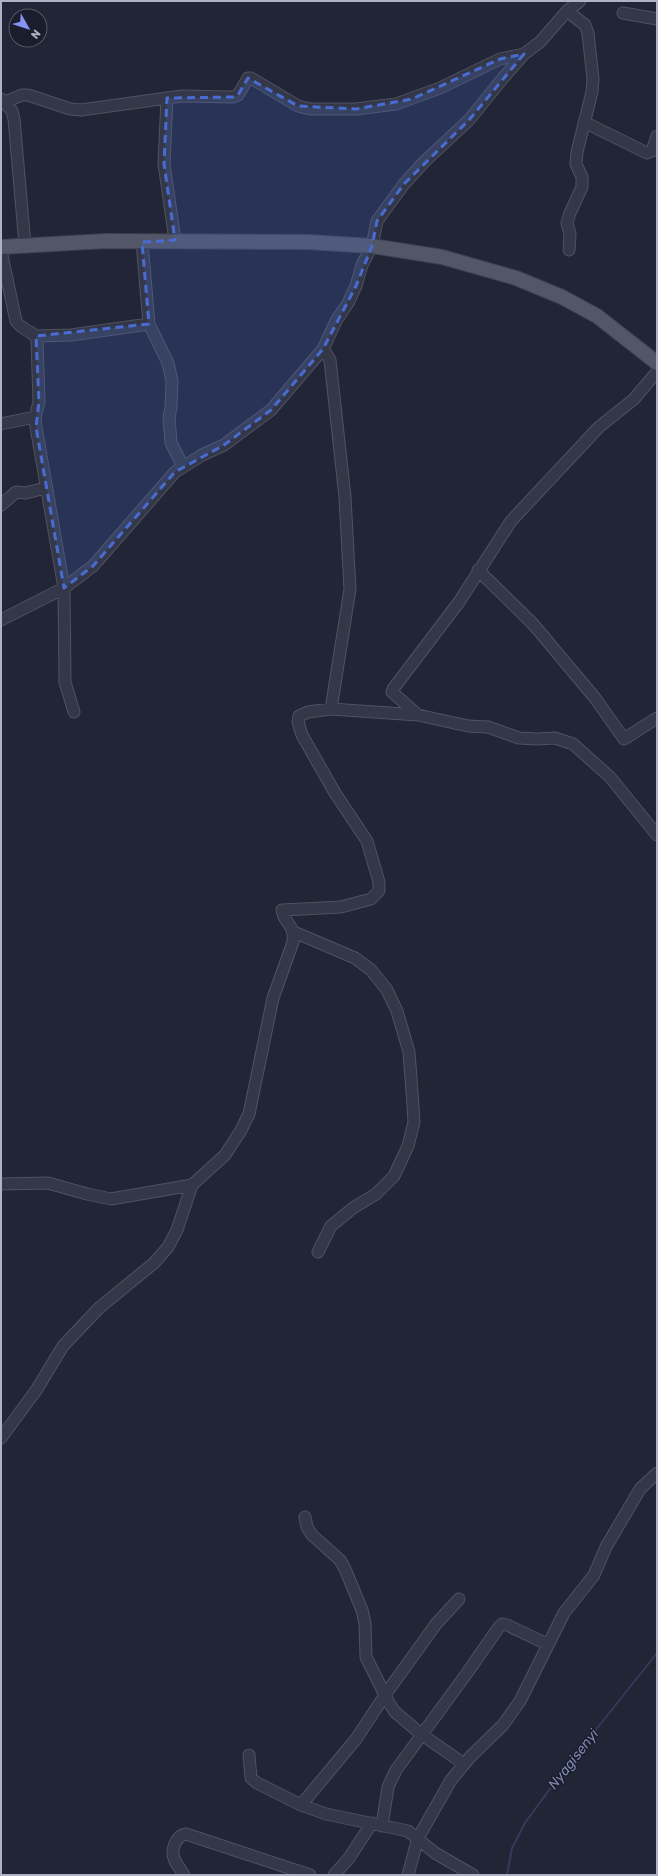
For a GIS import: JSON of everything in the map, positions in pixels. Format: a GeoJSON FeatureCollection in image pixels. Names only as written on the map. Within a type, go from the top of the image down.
{"type":"FeatureCollection","features":[{"type":"Feature","properties":{"kind":"main road"},"geometry":{"type":"LineString","coordinates":[[1,247],[106,241],[142,242],[175,240],[308,242],[372,246],[442,257],[516,278],[562,297],[597,316],[657,363]]}},
{"type":"Feature","properties":{"kind":"street"},"geometry":{"type":"LineString","coordinates":[[1,620],[64,588],[93,566],[175,472],[202,455],[224,445],[272,410],[324,349],[336,321],[348,303],[356,286],[362,265],[372,246],[377,221],[404,184],[425,161],[469,120],[502,78],[524,54],[540,42],[568,11],[580,1]]}},
{"type":"Feature","properties":{"kind":"street"},"geometry":{"type":"LineString","coordinates":[[568,11],[585,25],[588,33],[593,78],[592,92],[577,152],[576,164],[582,177],[582,187],[567,223],[570,234],[569,250]]}},
{"type":"Feature","properties":{"kind":"street"},"geometry":{"type":"LineString","coordinates":[[623,13],[657,19]]}},
{"type":"Feature","properties":{"kind":"street"},"geometry":{"type":"LineString","coordinates":[[25,245],[14,119],[12,111],[3,100],[28,95],[70,109],[81,110],[166,98],[208,95],[233,96],[238,95],[246,79],[251,78],[298,106],[310,109],[356,109],[396,104],[412,99],[440,88],[500,59],[524,54]]}},
{"type":"Feature","properties":{"kind":"street"},"geometry":{"type":"LineString","coordinates":[[166,98],[164,164],[175,240]]}},
{"type":"Feature","properties":{"kind":"street"},"geometry":{"type":"LineString","coordinates":[[584,122],[647,153],[652,151],[657,136]]}},
{"type":"Feature","properties":{"kind":"street"},"geometry":{"type":"LineString","coordinates":[[142,242],[149,324],[168,362],[172,381],[171,408],[169,417],[171,444],[183,466]]}},
{"type":"Feature","properties":{"kind":"street"},"geometry":{"type":"LineString","coordinates":[[1,251],[16,321],[19,327],[36,336],[71,335],[149,324]]}},
{"type":"Feature","properties":{"kind":"street"},"geometry":{"type":"LineString","coordinates":[[36,336],[39,402],[35,417],[45,488],[64,588],[65,682],[74,712]]}},
{"type":"Feature","properties":{"kind":"street"},"geometry":{"type":"LineString","coordinates":[[324,349],[330,360],[340,449],[345,497],[350,589],[331,709]]}},
{"type":"Feature","properties":{"kind":"street"},"geometry":{"type":"LineString","coordinates":[[418,715],[392,692],[393,689],[459,602],[478,570],[511,521],[599,427],[634,399],[657,372]]}},
{"type":"Feature","properties":{"kind":"street"},"geometry":{"type":"LineString","coordinates":[[1,424],[35,417]]}},
{"type":"Feature","properties":{"kind":"street"},"geometry":{"type":"LineString","coordinates":[[1,505],[16,492],[26,493],[45,488]]}},
{"type":"Feature","properties":{"kind":"street"},"geometry":{"type":"LineString","coordinates":[[478,570],[533,624],[541,636],[594,698],[624,739],[657,718]]}},
{"type":"Feature","properties":{"kind":"street"},"geometry":{"type":"LineString","coordinates":[[318,1252],[331,1226],[353,1208],[376,1194],[394,1176],[408,1146],[414,1122],[408,1052],[397,1011],[387,990],[371,970],[355,958],[294,932],[283,915],[282,910],[340,907],[371,899],[379,891],[379,882],[367,841],[335,793],[302,735],[298,722],[299,716],[308,712],[331,709],[418,715],[468,726],[488,728],[519,738],[537,739],[548,737],[566,740],[573,744],[605,772],[657,835]]}},
{"type":"Feature","properties":{"kind":"street"},"geometry":{"type":"LineString","coordinates":[[1,1438],[36,1389],[63,1346],[99,1308],[154,1263],[168,1247],[178,1230],[192,1185],[225,1155],[240,1132],[249,1114],[273,998],[293,942],[294,932]]}},
{"type":"Feature","properties":{"kind":"street"},"geometry":{"type":"LineString","coordinates":[[1,1184],[48,1183],[87,1194],[112,1199],[192,1185]]}},
{"type":"Feature","properties":{"kind":"street"},"geometry":{"type":"LineString","coordinates":[[408,1875],[418,1838],[451,1780],[464,1764],[503,1725],[520,1701],[564,1613],[594,1575],[606,1547],[640,1489],[657,1473]]}},
{"type":"Feature","properties":{"kind":"street"},"geometry":{"type":"LineString","coordinates":[[640,1489],[657,1483]]}},
{"type":"Feature","properties":{"kind":"street"},"geometry":{"type":"LineString","coordinates":[[304,1517],[307,1528],[312,1535],[340,1560],[362,1610],[365,1623],[366,1658],[395,1712],[421,1734],[464,1764]]}},
{"type":"Feature","properties":{"kind":"street"},"geometry":{"type":"LineString","coordinates":[[301,1805],[356,1739],[385,1695],[436,1624],[458,1599]]}},
{"type":"Feature","properties":{"kind":"street"},"geometry":{"type":"LineString","coordinates":[[334,1875],[377,1825],[388,1787],[396,1770],[502,1624],[548,1644]]}},
{"type":"Feature","properties":{"kind":"street"},"geometry":{"type":"LineString","coordinates":[[248,1755],[251,1778],[257,1783],[301,1805],[326,1814],[403,1830],[418,1838],[435,1853],[472,1875]]}},
{"type":"Feature","properties":{"kind":"street"},"geometry":{"type":"LineString","coordinates":[[184,1875],[174,1859],[173,1848],[176,1840],[181,1835],[186,1834],[310,1875]]}},
{"type":"Feature","properties":{"kind":"highlighted area"},"geometry":{"type":"Polygon","coordinates":[[[524,54],[469,120],[404,184],[377,221],[372,246],[356,286],[323,349],[271,410],[224,445],[175,472],[93,566],[64,588],[36,427],[39,402],[36,336],[149,324],[142,242],[175,240],[164,164],[167,98],[233,97],[238,95],[248,78],[298,106],[356,109],[412,99],[500,59],[524,54]]]}},
{"type":"Feature","properties":{"kind":"waterway","name":"Nyagisenyi"},"geometry":{"type":"LineString","coordinates":[[507,1875],[512,1848],[525,1823],[560,1775],[657,1653]]}}]}
